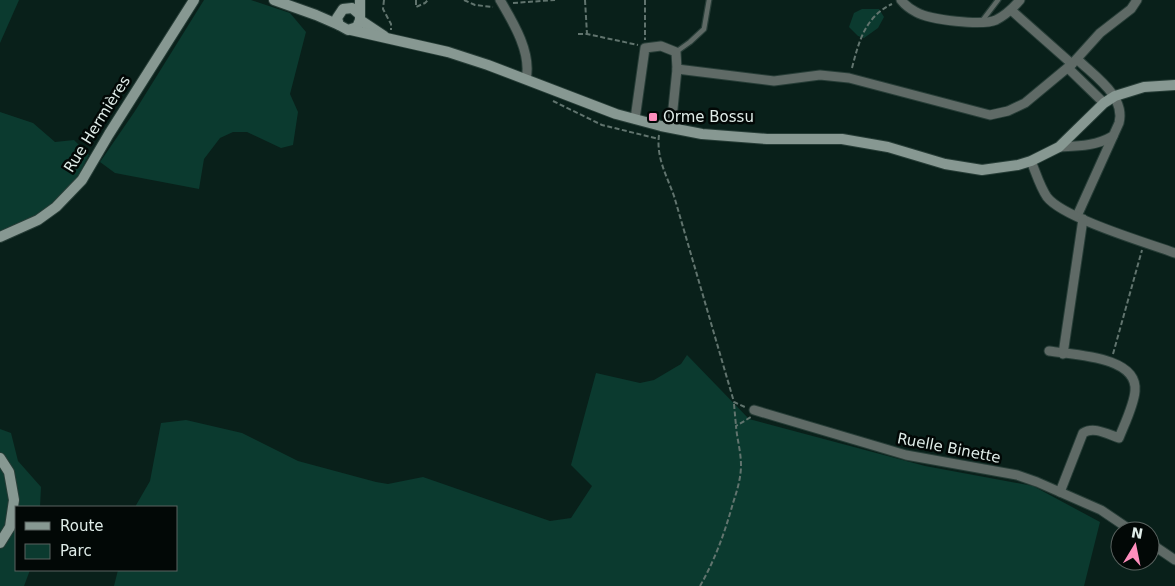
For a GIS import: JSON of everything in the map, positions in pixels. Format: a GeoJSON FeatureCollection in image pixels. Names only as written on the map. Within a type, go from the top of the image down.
{"type":"FeatureCollection","features":[{"type":"Feature","properties":{"kind":"main road","name":"Rue Hermières"},"geometry":{"type":"LineString","coordinates":[[0,237],[38,220],[56,207],[82,180],[194,0]]}},
{"type":"Feature","properties":{"kind":"main road"},"geometry":{"type":"LineString","coordinates":[[274,0],[316,14],[339,25],[344,30],[448,52],[526,79],[600,109],[666,127],[702,134],[767,139],[842,139],[888,147],[945,164],[982,170],[1031,162],[1059,146],[1104,103],[1115,96],[1144,86],[1175,84]]}},
{"type":"Feature","properties":{"kind":"main road"},"geometry":{"type":"LineString","coordinates":[[351,30],[358,27],[360,0]]}},
{"type":"Feature","properties":{"kind":"main road"},"geometry":{"type":"LineString","coordinates":[[316,14],[346,6],[352,8],[360,17],[389,40]]}},
{"type":"Feature","properties":{"kind":"main road"},"geometry":{"type":"LineString","coordinates":[[339,25],[337,18],[346,6]]}},
{"type":"Feature","properties":{"kind":"main road"},"geometry":{"type":"LineString","coordinates":[[0,458],[9,472],[14,500],[10,528],[0,543]]}},
{"type":"Feature","properties":{"kind":"street"},"geometry":{"type":"LineString","coordinates":[[897,2],[917,13],[947,20],[980,23],[996,20],[1011,10],[1020,0]]}},
{"type":"Feature","properties":{"kind":"street"},"geometry":{"type":"LineString","coordinates":[[677,68],[774,81],[820,75],[849,78],[990,115],[1008,111],[1025,103],[1072,64],[1100,33],[1131,9],[1137,0]]}},
{"type":"Feature","properties":{"kind":"street"},"geometry":{"type":"LineString","coordinates":[[502,3],[524,52],[527,64],[526,79]]}},
{"type":"Feature","properties":{"kind":"street"},"geometry":{"type":"LineString","coordinates":[[1011,10],[1072,64],[1115,96],[1122,115],[1080,218],[1063,354]]}},
{"type":"Feature","properties":{"kind":"street"},"geometry":{"type":"LineString","coordinates":[[635,119],[645,48],[661,46],[676,52],[677,68],[666,127]]}},
{"type":"Feature","properties":{"kind":"street"},"geometry":{"type":"LineString","coordinates":[[1072,64],[1104,103]]}},
{"type":"Feature","properties":{"kind":"street"},"geometry":{"type":"LineString","coordinates":[[1059,146],[1084,146],[1101,143],[1114,136]]}},
{"type":"Feature","properties":{"kind":"street"},"geometry":{"type":"LineString","coordinates":[[1031,162],[1047,196],[1056,206],[1080,218],[1175,253]]}},
{"type":"Feature","properties":{"kind":"street"},"geometry":{"type":"LineString","coordinates":[[1050,352],[1111,361],[1123,368],[1133,379],[1135,391],[1119,438],[1094,430],[1088,430],[1083,434],[1060,492]]}},
{"type":"Feature","properties":{"kind":"street","name":"Ruelle Binette"},"geometry":{"type":"LineString","coordinates":[[754,410],[906,455],[1017,475],[1101,510],[1117,521]]}},
{"type":"Feature","properties":{"kind":"street"},"geometry":{"type":"LineString","coordinates":[[1160,550],[1175,560]]}},
{"type":"Feature","properties":{"kind":"lane"},"geometry":{"type":"LineString","coordinates":[[676,52],[704,29],[709,0]]}},
{"type":"Feature","properties":{"kind":"lane"},"geometry":{"type":"LineString","coordinates":[[980,23],[998,0]]}},
{"type":"Feature","properties":{"kind":"path"},"geometry":{"type":"LineString","coordinates":[[384,0],[383,9],[391,24],[392,31],[389,40]]}},
{"type":"Feature","properties":{"kind":"path"},"geometry":{"type":"LineString","coordinates":[[416,0],[416,6],[428,0]]}},
{"type":"Feature","properties":{"kind":"path"},"geometry":{"type":"LineString","coordinates":[[464,0],[475,5],[489,7],[502,3],[555,0]]}},
{"type":"Feature","properties":{"kind":"path"},"geometry":{"type":"LineString","coordinates":[[585,0],[587,34]]}},
{"type":"Feature","properties":{"kind":"path"},"geometry":{"type":"LineString","coordinates":[[645,0],[645,48]]}},
{"type":"Feature","properties":{"kind":"path"},"geometry":{"type":"LineString","coordinates":[[849,78],[863,30],[880,10],[897,2]]}},
{"type":"Feature","properties":{"kind":"path"},"geometry":{"type":"LineString","coordinates":[[578,34],[587,34],[641,45],[645,48]]}},
{"type":"Feature","properties":{"kind":"path"},"geometry":{"type":"LineString","coordinates":[[546,98],[602,125],[659,139],[660,160],[674,196],[734,402],[741,464],[730,516],[709,571],[700,586]]}},
{"type":"Feature","properties":{"kind":"path"},"geometry":{"type":"LineString","coordinates":[[1111,361],[1144,242]]}},
{"type":"Feature","properties":{"kind":"path"},"geometry":{"type":"LineString","coordinates":[[734,402],[754,410],[751,418],[736,426]]}},
{"type":"Feature","properties":{"kind":"green space"},"geometry":{"type":"Polygon","coordinates":[[[0,0],[19,0],[0,43],[0,0]]]}},
{"type":"Feature","properties":{"kind":"green space"},"geometry":{"type":"Polygon","coordinates":[[[204,0],[251,0],[290,13],[306,32],[290,94],[298,112],[293,145],[281,148],[247,132],[233,132],[220,138],[204,159],[199,189],[115,173],[100,162],[135,111],[204,0]]]}},
{"type":"Feature","properties":{"kind":"green space"},"geometry":{"type":"Polygon","coordinates":[[[862,9],[879,9],[884,17],[878,28],[864,38],[858,36],[849,27],[854,13],[862,9]]]}},
{"type":"Feature","properties":{"kind":"green space"},"geometry":{"type":"Polygon","coordinates":[[[0,112],[33,123],[55,142],[74,140],[89,155],[74,183],[59,200],[41,212],[0,232],[0,112]]]}},
{"type":"Feature","properties":{"kind":"green space"},"geometry":{"type":"Polygon","coordinates":[[[687,355],[749,419],[925,466],[1033,486],[1100,522],[1084,586],[114,586],[118,571],[178,571],[178,506],[136,506],[150,481],[161,423],[186,420],[242,433],[298,461],[376,482],[388,484],[423,477],[550,521],[571,518],[592,486],[571,465],[596,373],[640,383],[654,380],[681,364],[687,355]]]}},
{"type":"Feature","properties":{"kind":"green space"},"geometry":{"type":"Polygon","coordinates":[[[0,429],[11,433],[18,461],[41,487],[40,506],[15,506],[15,571],[30,571],[24,586],[0,586],[0,429]]]}},
{"type":"Feature","properties":{"kind":"place","name":"Orme Bossu"},"geometry":{"type":"Point","coordinates":[653,117]}}]}
